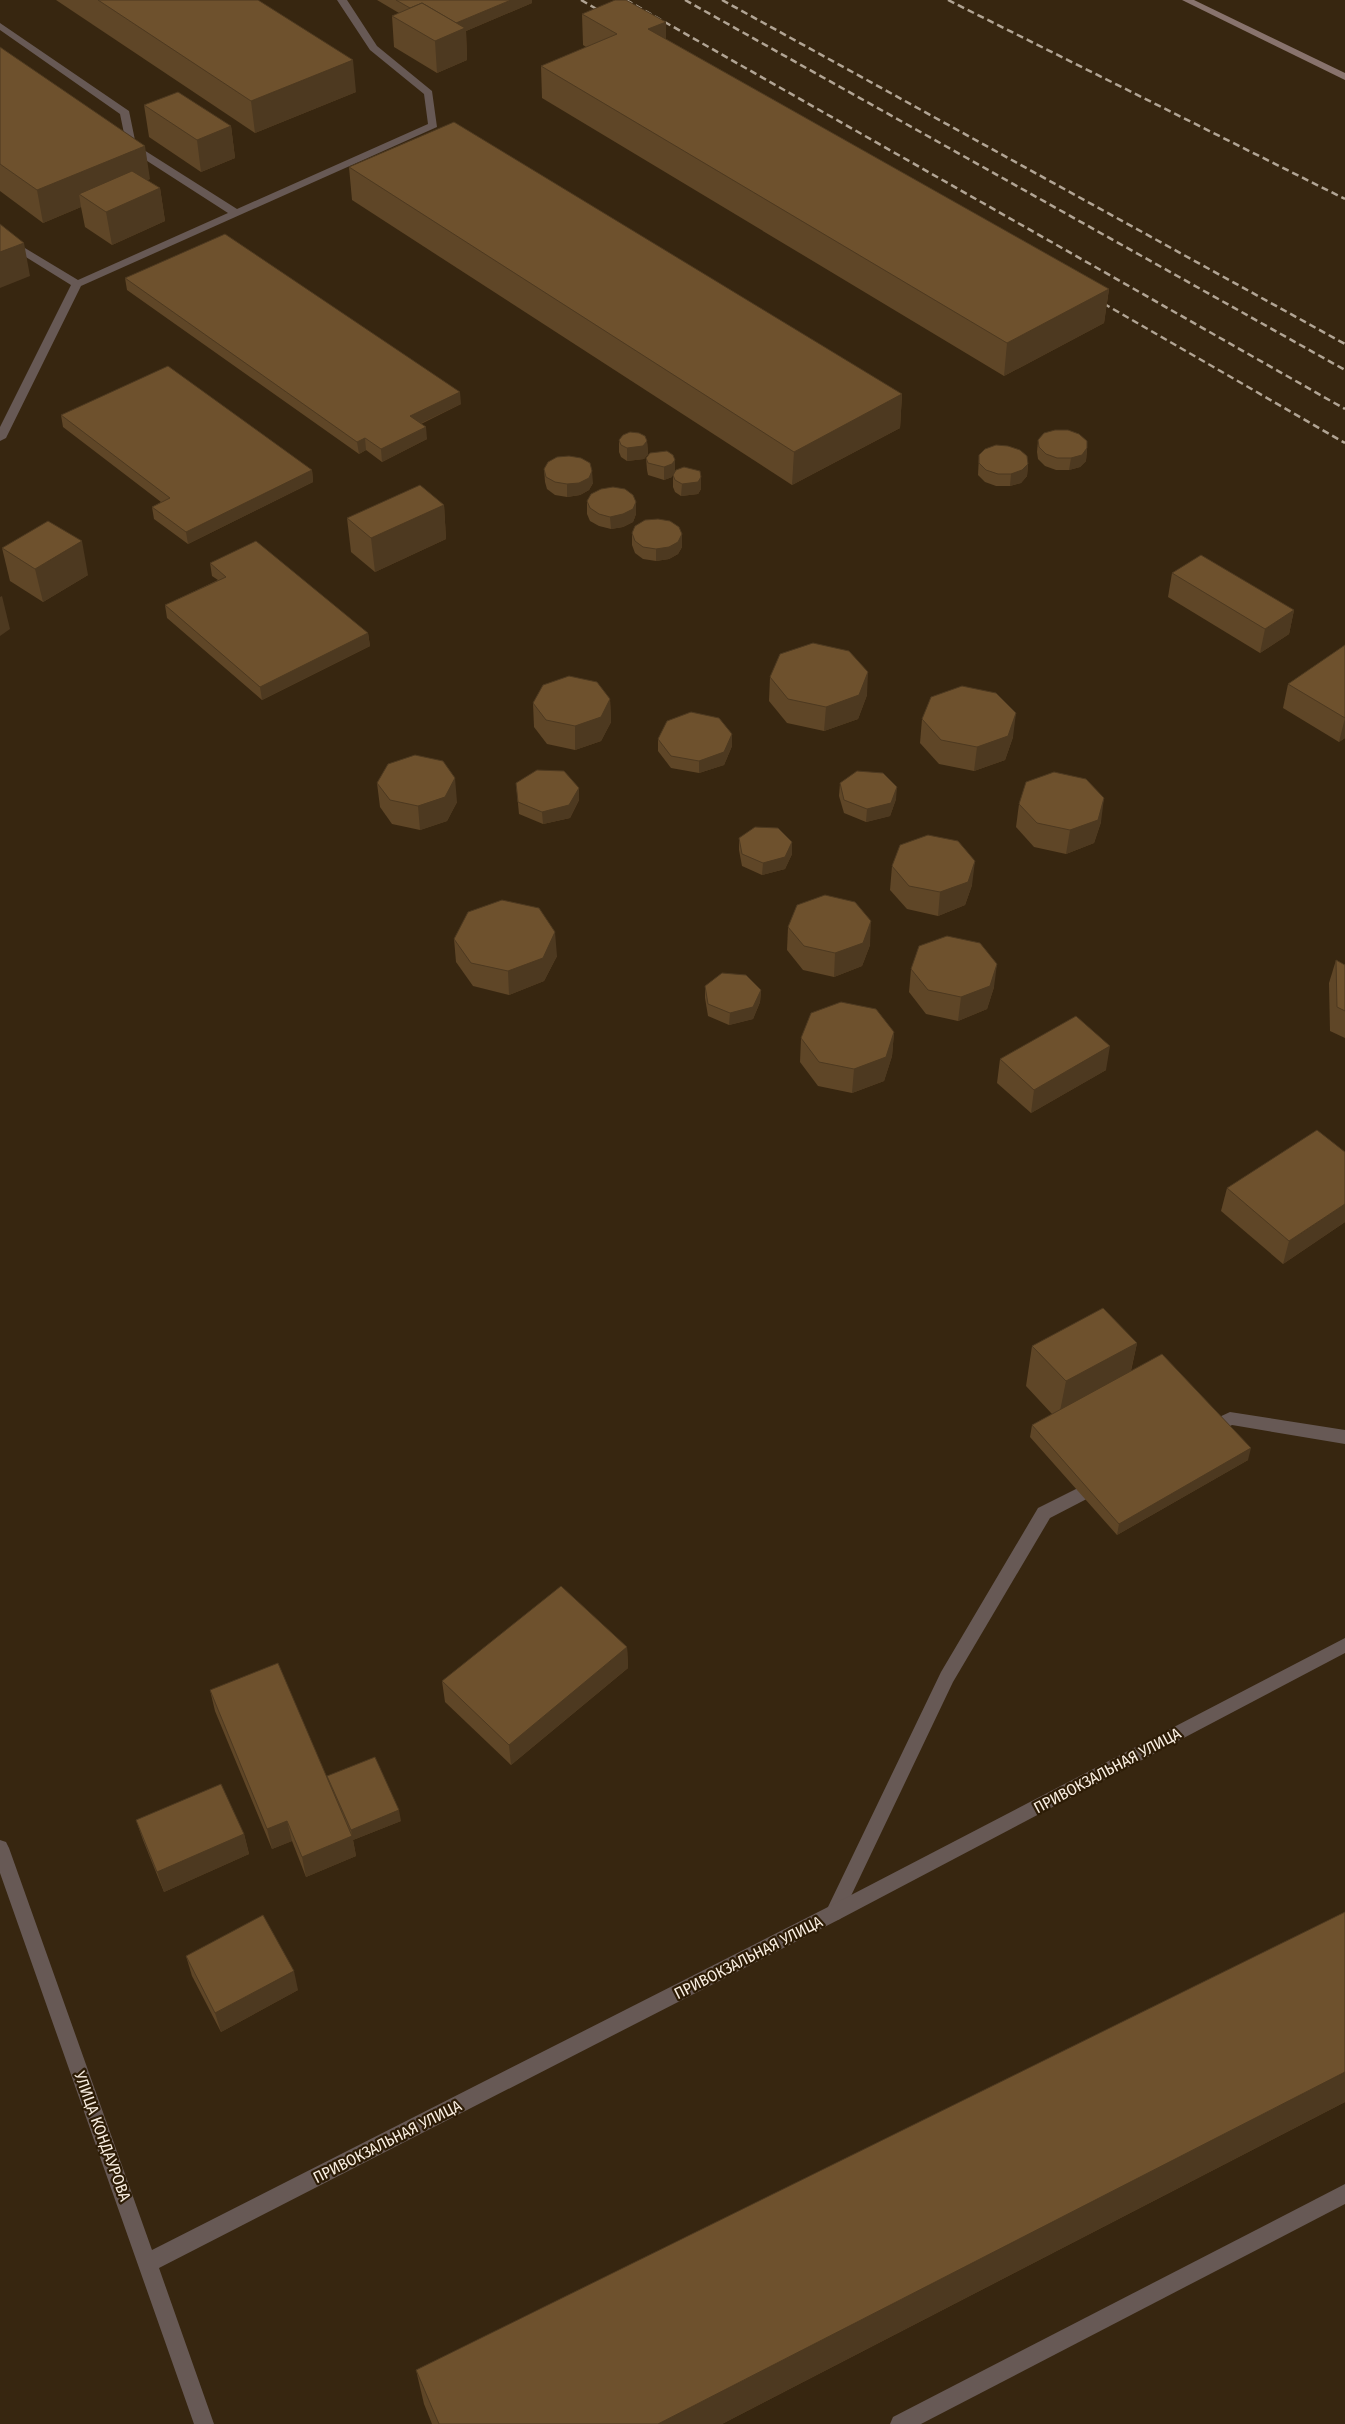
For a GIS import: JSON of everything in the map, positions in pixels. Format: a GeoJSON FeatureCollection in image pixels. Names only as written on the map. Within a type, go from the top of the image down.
{"type":"FeatureCollection","features":[{"type":"Feature","properties":{"kind":"main road"},"geometry":{"type":"LineString","coordinates":[[1187,0],[1345,77]]}},
{"type":"Feature","properties":{"kind":"street"},"geometry":{"type":"LineString","coordinates":[[0,438],[77,284],[433,125],[429,93],[373,48],[342,0]]}},
{"type":"Feature","properties":{"kind":"street"},"geometry":{"type":"LineString","coordinates":[[0,26],[125,113],[131,146],[236,213]]}},
{"type":"Feature","properties":{"kind":"street"},"geometry":{"type":"LineString","coordinates":[[0,236],[77,284]]}},
{"type":"Feature","properties":{"kind":"street"},"geometry":{"type":"LineString","coordinates":[[1194,1436],[1230,1418],[1345,1437]]}},
{"type":"Feature","properties":{"kind":"street"},"geometry":{"type":"LineString","coordinates":[[834,1913],[947,1677],[1044,1513],[1115,1477]]}},
{"type":"Feature","properties":{"kind":"street","name":"ПРИВОКЗАЛЬНАЯ УЛИЦА"},"geometry":{"type":"LineString","coordinates":[[148,2262],[834,1913],[1345,1645]]}},
{"type":"Feature","properties":{"kind":"street","name":"УЛИЦА КОНДАУРОВА"},"geometry":{"type":"LineString","coordinates":[[0,1848],[204,2424]]}},
{"type":"Feature","properties":{"kind":"street"},"geometry":{"type":"LineString","coordinates":[[900,2424],[1345,2194]]}},
{"type":"Feature","properties":{"kind":"building"},"geometry":{"type":"Polygon","coordinates":[[[98,0],[258,0],[353,60],[251,101],[98,0]]]}},
{"type":"Feature","properties":{"kind":"building"},"geometry":{"type":"Polygon","coordinates":[[[396,0],[511,0],[456,23],[422,3],[410,8],[396,0]]]}},
{"type":"Feature","properties":{"kind":"building"},"geometry":{"type":"Polygon","coordinates":[[[615,0],[626,0],[666,22],[648,29],[1109,289],[1007,343],[541,66],[617,34],[582,14],[615,0]]]}},
{"type":"Feature","properties":{"kind":"building"},"geometry":{"type":"Polygon","coordinates":[[[422,3],[465,28],[435,41],[392,16],[422,3]]]}},
{"type":"Feature","properties":{"kind":"building"},"geometry":{"type":"Polygon","coordinates":[[[0,47],[145,146],[37,190],[0,164],[0,47]]]}},
{"type":"Feature","properties":{"kind":"building"},"geometry":{"type":"Polygon","coordinates":[[[178,92],[231,126],[197,140],[144,105],[178,92]]]}},
{"type":"Feature","properties":{"kind":"building"},"geometry":{"type":"Polygon","coordinates":[[[454,122],[902,394],[794,452],[349,167],[454,122]]]}},
{"type":"Feature","properties":{"kind":"building"},"geometry":{"type":"Polygon","coordinates":[[[132,171],[160,188],[106,212],[79,194],[132,171]]]}},
{"type":"Feature","properties":{"kind":"building"},"geometry":{"type":"Polygon","coordinates":[[[0,224],[24,243],[0,252],[0,224]]]}},
{"type":"Feature","properties":{"kind":"building"},"geometry":{"type":"Polygon","coordinates":[[[225,234],[460,392],[410,416],[426,427],[381,449],[365,438],[357,442],[125,278],[225,234]]]}},
{"type":"Feature","properties":{"kind":"building"},"geometry":{"type":"Polygon","coordinates":[[[168,366],[312,470],[186,532],[152,507],[170,498],[61,415],[168,366]]]}},
{"type":"Feature","properties":{"kind":"building"},"geometry":{"type":"Polygon","coordinates":[[[1055,430],[1068,430],[1079,434],[1087,441],[1087,448],[1082,455],[1071,458],[1057,458],[1046,454],[1039,447],[1038,440],[1044,433],[1055,430]]]}},
{"type":"Feature","properties":{"kind":"building"},"geometry":{"type":"Polygon","coordinates":[[[630,432],[645,436],[647,441],[643,446],[627,448],[621,445],[619,440],[623,435],[630,432]]]}},
{"type":"Feature","properties":{"kind":"building"},"geometry":{"type":"Polygon","coordinates":[[[996,445],[1020,450],[1027,456],[1028,464],[1022,470],[1011,474],[998,474],[986,470],[979,463],[979,455],[985,449],[996,445]]]}},
{"type":"Feature","properties":{"kind":"building"},"geometry":{"type":"Polygon","coordinates":[[[667,451],[673,455],[675,460],[672,464],[664,467],[648,463],[646,458],[650,453],[667,451]]]}},
{"type":"Feature","properties":{"kind":"building"},"geometry":{"type":"Polygon","coordinates":[[[557,457],[581,458],[590,463],[592,471],[589,478],[579,483],[567,484],[555,482],[546,477],[544,469],[548,462],[557,457]]]}},
{"type":"Feature","properties":{"kind":"building"},"geometry":{"type":"Polygon","coordinates":[[[684,467],[700,471],[701,477],[698,482],[682,484],[675,480],[673,475],[676,470],[684,467]]]}},
{"type":"Feature","properties":{"kind":"building"},"geometry":{"type":"Polygon","coordinates":[[[420,485],[444,505],[371,538],[347,518],[420,485]]]}},
{"type":"Feature","properties":{"kind":"building"},"geometry":{"type":"Polygon","coordinates":[[[613,487],[625,489],[633,495],[636,502],[633,509],[610,517],[599,514],[590,508],[587,501],[591,494],[601,489],[613,487]]]}},
{"type":"Feature","properties":{"kind":"building"},"geometry":{"type":"Polygon","coordinates":[[[658,519],[670,521],[679,527],[682,534],[678,542],[669,547],[656,549],[643,547],[635,541],[632,533],[635,526],[645,520],[658,519]]]}},
{"type":"Feature","properties":{"kind":"building"},"geometry":{"type":"Polygon","coordinates":[[[48,521],[82,541],[35,569],[2,548],[48,521]]]}},
{"type":"Feature","properties":{"kind":"building"},"geometry":{"type":"Polygon","coordinates":[[[256,541],[368,633],[260,687],[165,605],[226,577],[210,563],[256,541]]]}},
{"type":"Feature","properties":{"kind":"building"},"geometry":{"type":"Polygon","coordinates":[[[1201,555],[1294,610],[1265,629],[1172,573],[1201,555]]]}},
{"type":"Feature","properties":{"kind":"building"},"geometry":{"type":"Polygon","coordinates":[[[813,643],[849,651],[868,672],[859,695],[826,707],[788,699],[770,677],[780,654],[813,643]]]}},
{"type":"Feature","properties":{"kind":"building"},"geometry":{"type":"Polygon","coordinates":[[[1345,645],[1345,718],[1288,684],[1345,645]]]}},
{"type":"Feature","properties":{"kind":"building"},"geometry":{"type":"Polygon","coordinates":[[[569,676],[597,682],[610,699],[601,717],[575,726],[546,720],[533,703],[543,685],[569,676]]]}},
{"type":"Feature","properties":{"kind":"building"},"geometry":{"type":"Polygon","coordinates":[[[962,686],[996,693],[1016,713],[1008,736],[977,747],[941,740],[922,719],[931,697],[962,686]]]}},
{"type":"Feature","properties":{"kind":"building"},"geometry":{"type":"Polygon","coordinates":[[[691,712],[719,718],[732,734],[724,752],[699,761],[671,756],[658,739],[667,721],[691,712]]]}},
{"type":"Feature","properties":{"kind":"building"},"geometry":{"type":"Polygon","coordinates":[[[415,755],[443,761],[455,778],[445,797],[418,806],[390,800],[377,783],[388,764],[415,755]]]}},
{"type":"Feature","properties":{"kind":"building"},"geometry":{"type":"Polygon","coordinates":[[[537,770],[564,771],[579,788],[569,805],[542,812],[518,802],[516,783],[537,770]]]}},
{"type":"Feature","properties":{"kind":"building"},"geometry":{"type":"Polygon","coordinates":[[[857,771],[883,773],[897,787],[891,803],[867,809],[844,800],[840,783],[857,771]]]}},
{"type":"Feature","properties":{"kind":"building"},"geometry":{"type":"Polygon","coordinates":[[[1054,772],[1086,779],[1104,798],[1098,820],[1070,830],[1037,823],[1019,804],[1026,782],[1054,772]]]}},
{"type":"Feature","properties":{"kind":"building"},"geometry":{"type":"Polygon","coordinates":[[[755,827],[778,828],[792,842],[785,857],[763,863],[742,854],[739,838],[755,827]]]}},
{"type":"Feature","properties":{"kind":"building"},"geometry":{"type":"Polygon","coordinates":[[[928,835],[958,841],[975,861],[968,882],[940,892],[909,886],[892,866],[900,845],[928,835]]]}},
{"type":"Feature","properties":{"kind":"building"},"geometry":{"type":"Polygon","coordinates":[[[825,895],[855,902],[871,921],[863,943],[835,953],[804,946],[788,927],[797,905],[825,895]]]}},
{"type":"Feature","properties":{"kind":"building"},"geometry":{"type":"Polygon","coordinates":[[[502,900],[539,908],[555,932],[543,958],[508,971],[471,963],[454,939],[468,912],[502,900]]]}},
{"type":"Feature","properties":{"kind":"building"},"geometry":{"type":"Polygon","coordinates":[[[947,936],[980,943],[997,964],[990,986],[961,997],[928,990],[911,969],[919,946],[947,936]]]}},
{"type":"Feature","properties":{"kind":"building"},"geometry":{"type":"Polygon","coordinates":[[[1336,960],[1345,965],[1345,1011],[1337,1007],[1336,960]]]}},
{"type":"Feature","properties":{"kind":"building"},"geometry":{"type":"Polygon","coordinates":[[[722,973],[746,975],[761,990],[753,1007],[730,1013],[708,1004],[705,986],[722,973]]]}},
{"type":"Feature","properties":{"kind":"building"},"geometry":{"type":"Polygon","coordinates":[[[841,1002],[876,1009],[894,1032],[886,1057],[854,1069],[819,1062],[801,1038],[811,1013],[841,1002]]]}},
{"type":"Feature","properties":{"kind":"building"},"geometry":{"type":"Polygon","coordinates":[[[1076,1016],[1110,1046],[1034,1090],[1000,1059],[1076,1016]]]}},
{"type":"Feature","properties":{"kind":"building"},"geometry":{"type":"Polygon","coordinates":[[[1317,1130],[1345,1152],[1345,1204],[1289,1241],[1227,1188],[1317,1130]]]}},
{"type":"Feature","properties":{"kind":"building"},"geometry":{"type":"Polygon","coordinates":[[[1103,1308],[1137,1343],[1066,1381],[1032,1346],[1103,1308]]]}},
{"type":"Feature","properties":{"kind":"building"},"geometry":{"type":"Polygon","coordinates":[[[1162,1354],[1251,1448],[1119,1524],[1032,1425],[1162,1354]]]}},
{"type":"Feature","properties":{"kind":"building"},"geometry":{"type":"Polygon","coordinates":[[[561,1586],[627,1647],[509,1745],[442,1681],[561,1586]]]}},
{"type":"Feature","properties":{"kind":"building"},"geometry":{"type":"Polygon","coordinates":[[[278,1663],[352,1836],[302,1857],[287,1821],[267,1829],[210,1690],[278,1663]]]}},
{"type":"Feature","properties":{"kind":"building"},"geometry":{"type":"Polygon","coordinates":[[[375,1757],[399,1810],[351,1830],[327,1776],[375,1757]]]}},
{"type":"Feature","properties":{"kind":"building"},"geometry":{"type":"Polygon","coordinates":[[[221,1784],[244,1834],[157,1872],[136,1820],[221,1784]]]}},
{"type":"Feature","properties":{"kind":"building"},"geometry":{"type":"Polygon","coordinates":[[[1345,1912],[1345,2072],[658,2424],[439,2424],[416,2370],[1345,1912]]]}},
{"type":"Feature","properties":{"kind":"building"},"geometry":{"type":"Polygon","coordinates":[[[263,1915],[294,1971],[215,2013],[186,1956],[263,1915]]]}},
{"type":"Feature","properties":{"kind":"railway"},"geometry":{"type":"LineString","coordinates":[[581,0],[607,15]]}},
{"type":"Feature","properties":{"kind":"railway"},"geometry":{"type":"LineString","coordinates":[[626,0],[1345,409]]}},
{"type":"Feature","properties":{"kind":"railway"},"geometry":{"type":"LineString","coordinates":[[685,0],[1345,370]]}},
{"type":"Feature","properties":{"kind":"railway"},"geometry":{"type":"LineString","coordinates":[[722,0],[1345,344]]}},
{"type":"Feature","properties":{"kind":"railway"},"geometry":{"type":"LineString","coordinates":[[948,0],[1345,199]]}},
{"type":"Feature","properties":{"kind":"railway"},"geometry":{"type":"LineString","coordinates":[[1094,298],[1345,443]]}}]}
